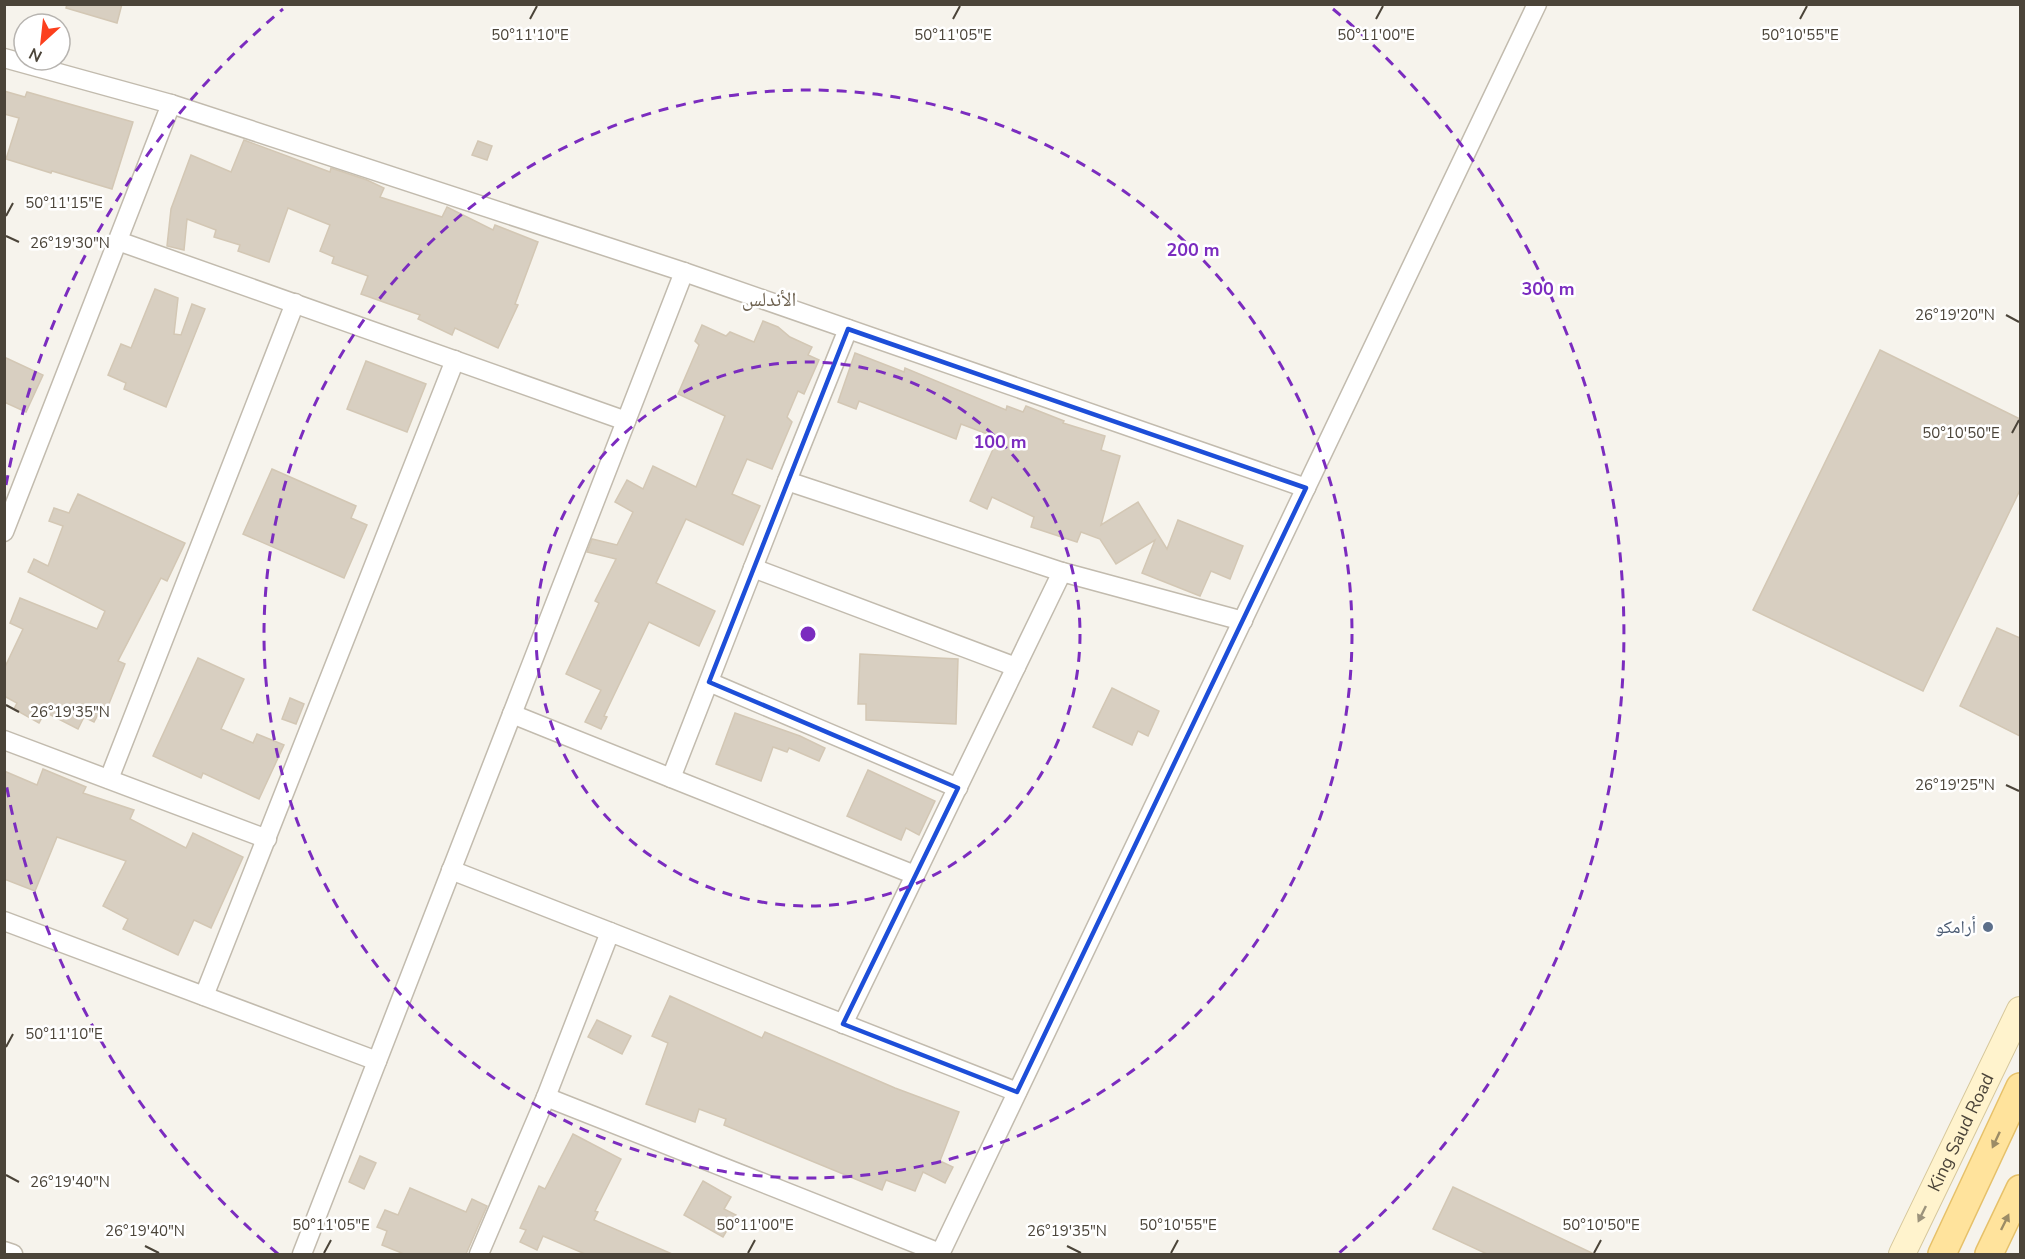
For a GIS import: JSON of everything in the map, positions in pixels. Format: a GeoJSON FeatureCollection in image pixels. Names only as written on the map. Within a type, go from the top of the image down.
{"type":"FeatureCollection","features":[{"type":"Feature","properties":{"kind":"main road","name":"King Saud Road"},"geometry":{"type":"LineString","coordinates":[[1902,1254],[2020,1010]]}},
{"type":"Feature","properties":{"kind":"main road"},"geometry":{"type":"LineString","coordinates":[[1942,1254],[2020,1087]]}},
{"type":"Feature","properties":{"kind":"main road"},"geometry":{"type":"LineString","coordinates":[[1989,1254],[2020,1189]]}},
{"type":"Feature","properties":{"kind":"street"},"geometry":{"type":"LineString","coordinates":[[546,1097],[940,1254],[1537,4]]}},
{"type":"Feature","properties":{"kind":"street"},"geometry":{"type":"LineString","coordinates":[[4,58],[171,105],[684,272],[1306,488]]}},
{"type":"Feature","properties":{"kind":"street"},"geometry":{"type":"LineString","coordinates":[[4,532],[171,105]]}},
{"type":"Feature","properties":{"kind":"street"},"geometry":{"type":"LineString","coordinates":[[118,241],[626,421]]}},
{"type":"Feature","properties":{"kind":"street"},"geometry":{"type":"LineString","coordinates":[[302,1254],[684,272]]}},
{"type":"Feature","properties":{"kind":"street"},"geometry":{"type":"LineString","coordinates":[[109,779],[295,303]]}},
{"type":"Feature","properties":{"kind":"street"},"geometry":{"type":"LineString","coordinates":[[671,778],[848,328]]}},
{"type":"Feature","properties":{"kind":"street"},"geometry":{"type":"LineString","coordinates":[[204,996],[455,360]]}},
{"type":"Feature","properties":{"kind":"street"},"geometry":{"type":"LineString","coordinates":[[788,481],[1062,572],[1243,621]]}},
{"type":"Feature","properties":{"kind":"street"},"geometry":{"type":"LineString","coordinates":[[753,568],[1016,667]]}},
{"type":"Feature","properties":{"kind":"street"},"geometry":{"type":"LineString","coordinates":[[843,1024],[1062,572]]}},
{"type":"Feature","properties":{"kind":"street"},"geometry":{"type":"LineString","coordinates":[[709,682],[958,788]]}},
{"type":"Feature","properties":{"kind":"street"},"geometry":{"type":"LineString","coordinates":[[512,714],[915,875]]}},
{"type":"Feature","properties":{"kind":"street"},"geometry":{"type":"LineString","coordinates":[[4,740],[267,838]]}},
{"type":"Feature","properties":{"kind":"street"},"geometry":{"type":"LineString","coordinates":[[451,870],[1017,1092]]}},
{"type":"Feature","properties":{"kind":"street"},"geometry":{"type":"LineString","coordinates":[[4,921],[377,1061]]}},
{"type":"Feature","properties":{"kind":"street"},"geometry":{"type":"LineString","coordinates":[[479,1254],[546,1097],[610,932]]}},
{"type":"Feature","properties":{"kind":"street"},"geometry":{"type":"LineString","coordinates":[[4,1251],[13,1254]]}},
{"type":"Feature","properties":{"kind":"highlighted area"},"geometry":{"type":"Polygon","coordinates":[[[848,329],[1306,488],[1017,1092],[843,1024],[958,788],[709,682],[848,329]]]}},
{"type":"Feature","properties":{"kind":"building"},"geometry":{"type":"Polygon","coordinates":[[[67,4],[122,4],[117,23],[66,8],[67,4]]]}},
{"type":"Feature","properties":{"kind":"building"},"geometry":{"type":"Polygon","coordinates":[[[4,91],[25,97],[27,92],[133,122],[112,189],[6,159],[19,118],[4,114],[4,91]]]}},
{"type":"Feature","properties":{"kind":"building"},"geometry":{"type":"Polygon","coordinates":[[[244,140],[330,172],[331,168],[367,180],[384,188],[380,197],[442,217],[447,207],[493,230],[495,225],[538,242],[515,304],[518,305],[498,348],[455,328],[452,335],[418,319],[420,315],[361,294],[368,276],[332,263],[334,257],[320,251],[330,225],[288,208],[269,262],[238,251],[240,245],[214,237],[216,230],[187,219],[184,250],[167,246],[171,209],[191,155],[231,172],[244,140]]]}},
{"type":"Feature","properties":{"kind":"building"},"geometry":{"type":"Polygon","coordinates":[[[478,141],[492,146],[487,160],[472,155],[478,141]]]}},
{"type":"Feature","properties":{"kind":"building"},"geometry":{"type":"Polygon","coordinates":[[[155,289],[178,298],[174,334],[181,335],[192,304],[205,309],[166,407],[124,389],[126,383],[108,375],[121,344],[131,348],[155,289]]]}},
{"type":"Feature","properties":{"kind":"building"},"geometry":{"type":"Polygon","coordinates":[[[763,321],[812,347],[808,355],[819,360],[804,394],[798,391],[787,417],[792,422],[772,469],[747,459],[732,494],[760,506],[743,545],[686,519],[656,583],[715,611],[699,646],[649,622],[604,716],[607,717],[601,729],[585,722],[601,690],[566,674],[599,603],[595,601],[616,559],[587,552],[592,539],[617,545],[633,512],[615,502],[627,480],[643,489],[653,466],[696,487],[725,416],[678,394],[699,345],[695,341],[702,325],[726,336],[730,332],[754,342],[763,321]]]}},
{"type":"Feature","properties":{"kind":"building"},"geometry":{"type":"Polygon","coordinates":[[[1880,350],[2020,419],[2020,490],[1923,691],[1753,610],[1880,350]]]}},
{"type":"Feature","properties":{"kind":"building"},"geometry":{"type":"Polygon","coordinates":[[[855,353],[904,372],[905,368],[1006,410],[1007,406],[1023,412],[1026,406],[1064,421],[1063,423],[1105,436],[1101,450],[1120,456],[1101,525],[1138,502],[1167,549],[1178,520],[1243,546],[1230,579],[1211,571],[1200,596],[1142,573],[1155,540],[1116,564],[1100,539],[1081,532],[1077,542],[1031,527],[1034,517],[992,497],[987,509],[970,501],[998,438],[961,424],[956,439],[859,401],[856,409],[838,402],[855,353]]]}},
{"type":"Feature","properties":{"kind":"building"},"geometry":{"type":"Polygon","coordinates":[[[4,357],[43,375],[26,412],[4,402],[4,357]]]}},
{"type":"Feature","properties":{"kind":"building"},"geometry":{"type":"Polygon","coordinates":[[[366,361],[426,384],[407,432],[347,409],[366,361]]]}},
{"type":"Feature","properties":{"kind":"building"},"geometry":{"type":"Polygon","coordinates":[[[272,469],[356,506],[351,518],[367,525],[344,578],[243,534],[272,469]]]}},
{"type":"Feature","properties":{"kind":"building"},"geometry":{"type":"Polygon","coordinates":[[[78,494],[185,543],[167,581],[161,578],[118,661],[125,664],[106,711],[101,709],[94,722],[84,717],[78,729],[45,712],[39,723],[14,709],[17,703],[4,696],[4,669],[23,629],[10,623],[20,598],[97,629],[105,611],[28,572],[34,559],[48,566],[63,526],[49,521],[54,508],[69,513],[78,494]]]}},
{"type":"Feature","properties":{"kind":"building"},"geometry":{"type":"Polygon","coordinates":[[[1997,628],[2020,638],[2020,736],[1960,706],[1997,628]]]}},
{"type":"Feature","properties":{"kind":"building"},"geometry":{"type":"Polygon","coordinates":[[[860,654],[958,659],[956,724],[866,720],[866,704],[858,704],[860,654]]]}},
{"type":"Feature","properties":{"kind":"building"},"geometry":{"type":"Polygon","coordinates":[[[198,658],[244,679],[221,729],[253,743],[257,734],[284,745],[259,799],[203,773],[201,778],[153,756],[198,658]]]}},
{"type":"Feature","properties":{"kind":"building"},"geometry":{"type":"Polygon","coordinates":[[[1112,688],[1159,711],[1148,736],[1138,731],[1132,745],[1093,727],[1112,688]]]}},
{"type":"Feature","properties":{"kind":"building"},"geometry":{"type":"Polygon","coordinates":[[[290,698],[304,704],[296,724],[282,719],[290,698]]]}},
{"type":"Feature","properties":{"kind":"building"},"geometry":{"type":"Polygon","coordinates":[[[735,713],[800,736],[825,748],[819,761],[789,748],[787,752],[773,747],[761,781],[716,764],[735,713]]]}},
{"type":"Feature","properties":{"kind":"building"},"geometry":{"type":"Polygon","coordinates":[[[43,769],[86,787],[83,793],[134,810],[130,819],[186,848],[193,833],[243,857],[211,928],[194,920],[178,955],[123,929],[128,919],[103,906],[126,861],[57,837],[35,891],[4,879],[4,771],[37,785],[43,769]]]}},
{"type":"Feature","properties":{"kind":"building"},"geometry":{"type":"Polygon","coordinates":[[[868,770],[935,801],[919,835],[906,828],[901,840],[847,816],[868,770]]]}},
{"type":"Feature","properties":{"kind":"building"},"geometry":{"type":"Polygon","coordinates":[[[670,996],[762,1038],[765,1032],[895,1088],[959,1112],[940,1161],[953,1167],[945,1183],[923,1172],[915,1191],[886,1180],[882,1190],[724,1125],[726,1119],[699,1109],[695,1122],[646,1104],[668,1043],[652,1036],[670,996]]]}},
{"type":"Feature","properties":{"kind":"building"},"geometry":{"type":"Polygon","coordinates":[[[597,1020],[631,1036],[622,1054],[588,1037],[597,1020]]]}},
{"type":"Feature","properties":{"kind":"building"},"geometry":{"type":"Polygon","coordinates":[[[573,1134],[621,1159],[595,1211],[598,1212],[594,1220],[672,1254],[585,1254],[543,1236],[537,1250],[520,1242],[526,1230],[520,1228],[539,1186],[545,1189],[573,1134]]]}},
{"type":"Feature","properties":{"kind":"building"},"geometry":{"type":"Polygon","coordinates":[[[360,1156],[376,1163],[364,1189],[349,1182],[360,1156]]]}},
{"type":"Feature","properties":{"kind":"building"},"geometry":{"type":"Polygon","coordinates":[[[703,1181],[731,1197],[724,1209],[736,1215],[723,1237],[684,1215],[703,1181]]]}},
{"type":"Feature","properties":{"kind":"building"},"geometry":{"type":"Polygon","coordinates":[[[1453,1187],[1594,1254],[1487,1254],[1433,1229],[1453,1187]]]}},
{"type":"Feature","properties":{"kind":"building"},"geometry":{"type":"Polygon","coordinates":[[[410,1188],[466,1212],[472,1199],[487,1206],[466,1254],[404,1254],[382,1245],[387,1231],[377,1227],[385,1210],[398,1215],[410,1188]]]}},
{"type":"Feature","properties":{"kind":"place","name":"أرامكو"},"geometry":{"type":"Point","coordinates":[1988,927]}},
{"type":"Feature","properties":{"kind":"district","name":"الأندلس"},"geometry":{"type":"Point","coordinates":[769,299]}}]}
